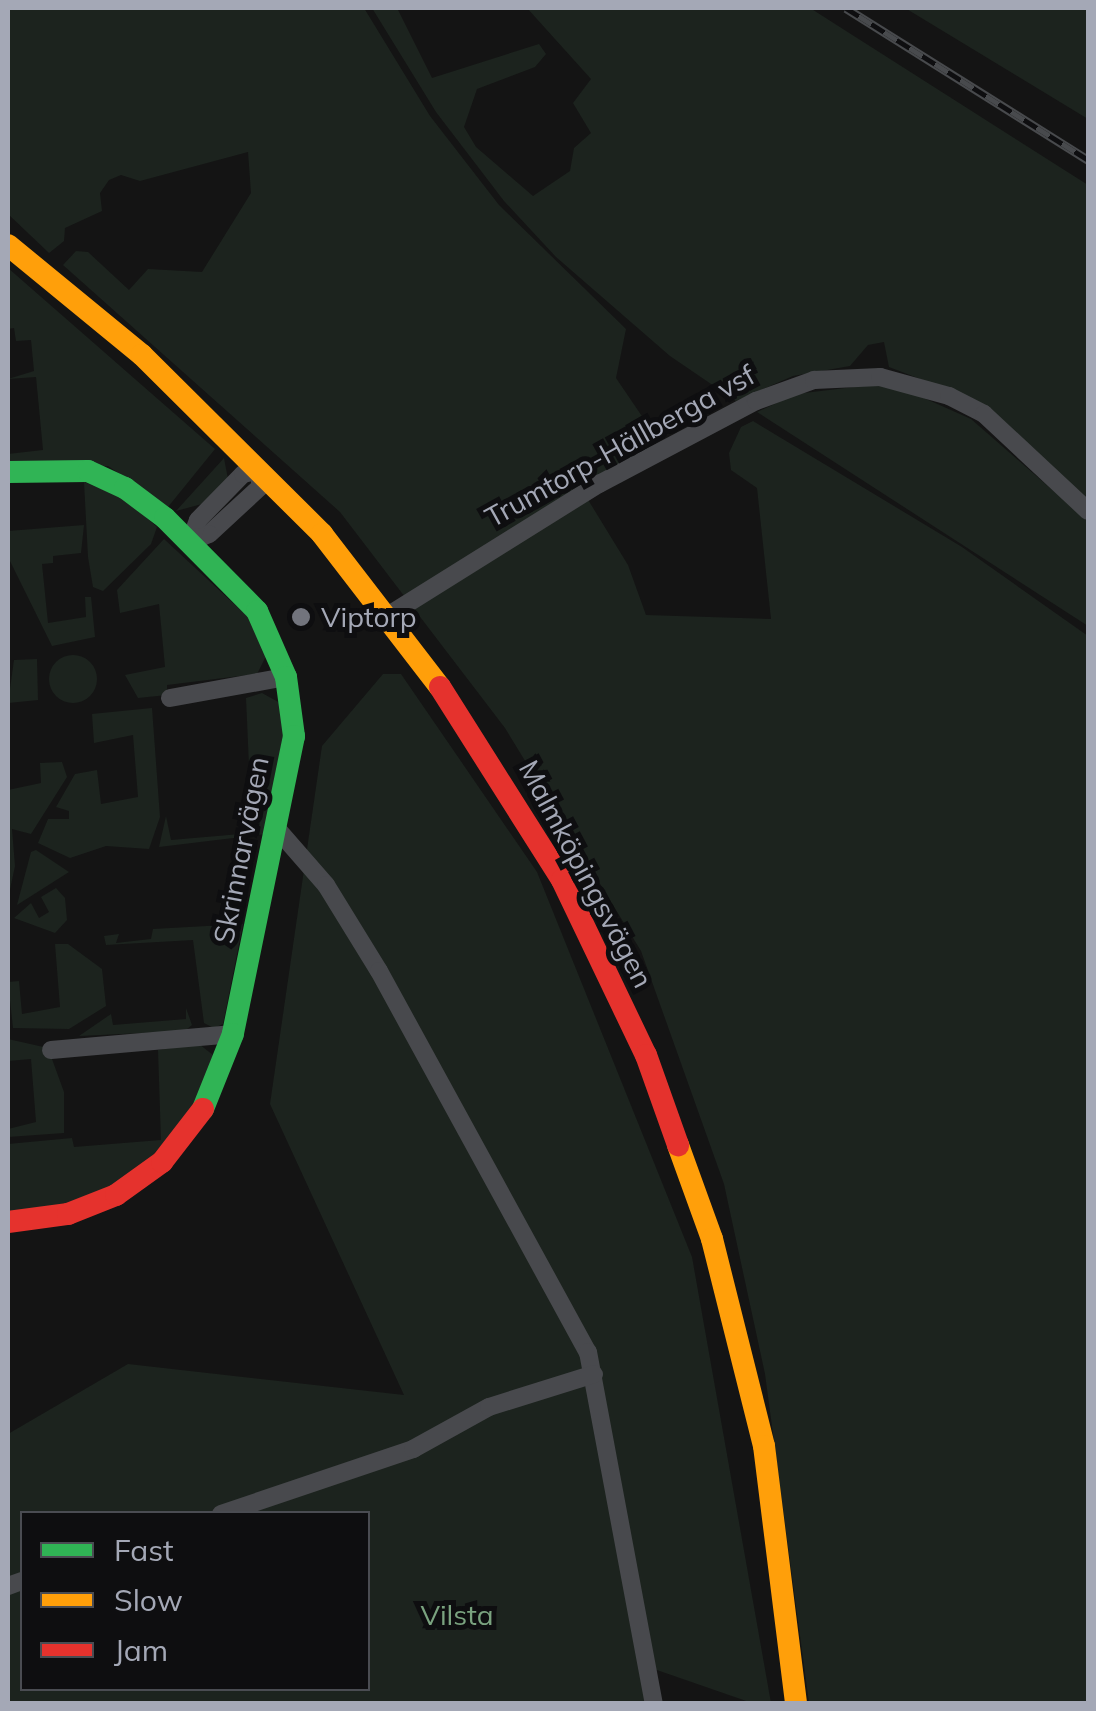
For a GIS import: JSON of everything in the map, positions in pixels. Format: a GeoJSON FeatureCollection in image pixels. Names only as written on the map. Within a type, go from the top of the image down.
{"type":"FeatureCollection","features":[{"type":"Feature","properties":{"kind":"main road","name":"Malmköpingsvägen"},"geometry":{"type":"LineString","coordinates":[[8,245],[93,311],[260,470],[389,614],[484,750],[562,880],[665,1105],[744,1355],[781,1550],[796,1704]]}},
{"type":"Feature","properties":{"kind":"main road","name":"Skrinnarvägen"},"geometry":{"type":"LineString","coordinates":[[8,472],[71,469],[108,478],[190,542],[257,611],[286,677],[294,736],[278,830],[233,1034],[203,1110],[162,1162],[90,1206],[8,1222]]}},
{"type":"Feature","properties":{"kind":"street","name":"Trumtorp-Hällberga vsf"},"geometry":{"type":"LineString","coordinates":[[389,614],[598,484],[756,401],[814,380],[880,377],[949,396],[984,414],[1088,511]]}},
{"type":"Feature","properties":{"kind":"street"},"geometry":{"type":"LineString","coordinates":[[190,542],[209,534],[260,487],[260,470]]}},
{"type":"Feature","properties":{"kind":"street"},"geometry":{"type":"LineString","coordinates":[[170,698],[286,677]]}},
{"type":"Feature","properties":{"kind":"street"},"geometry":{"type":"LineString","coordinates":[[278,830],[326,885],[379,970],[576,1325],[594,1374],[654,1704]]}},
{"type":"Feature","properties":{"kind":"street"},"geometry":{"type":"LineString","coordinates":[[51,1050],[233,1034]]}},
{"type":"Feature","properties":{"kind":"street"},"geometry":{"type":"LineString","coordinates":[[230,1511],[414,1449],[489,1406],[594,1374]]}},
{"type":"Feature","properties":{"kind":"green space"},"geometry":{"type":"Polygon","coordinates":[[[8,8],[364,8],[430,116],[499,205],[626,329],[616,378],[650,428],[651,448],[579,485],[628,565],[646,615],[771,619],[757,488],[731,470],[729,453],[741,427],[753,421],[962,547],[1088,636],[1088,1703],[809,1703],[765,1374],[724,1184],[641,951],[505,728],[340,512],[63,265],[76,251],[88,252],[129,290],[148,269],[202,272],[251,193],[248,152],[140,181],[121,175],[109,180],[100,193],[102,211],[65,228],[64,241],[49,253],[8,214],[8,8]]]}},
{"type":"Feature","properties":{"kind":"green space"},"geometry":{"type":"Polygon","coordinates":[[[372,8],[397,8],[432,78],[539,44],[546,54],[535,67],[477,89],[464,127],[476,147],[533,196],[570,171],[574,148],[591,133],[573,103],[591,79],[527,8],[810,8],[1088,185],[1088,501],[954,392],[889,367],[884,342],[868,345],[850,366],[793,376],[736,401],[670,356],[556,257],[504,201],[436,112],[372,8]]]}},
{"type":"Feature","properties":{"kind":"green space"},"geometry":{"type":"Polygon","coordinates":[[[905,8],[1088,8],[1088,119],[905,8]]]}},
{"type":"Feature","properties":{"kind":"green space"},"geometry":{"type":"Polygon","coordinates":[[[8,268],[215,449],[168,507],[108,466],[8,465],[8,454],[43,450],[36,377],[8,379],[34,371],[31,340],[16,341],[14,328],[8,329],[8,268]]]}},
{"type":"Feature","properties":{"kind":"green space"},"geometry":{"type":"Polygon","coordinates":[[[870,385],[897,386],[971,419],[1088,521],[1088,626],[757,412],[796,394],[870,385]]]}},
{"type":"Feature","properties":{"kind":"green space"},"geometry":{"type":"Polygon","coordinates":[[[224,458],[228,479],[202,504],[176,511],[224,458]]]}},
{"type":"Feature","properties":{"kind":"green space"},"geometry":{"type":"Polygon","coordinates":[[[84,482],[123,497],[157,527],[151,544],[103,591],[93,587],[84,482]]]}},
{"type":"Feature","properties":{"kind":"green space"},"geometry":{"type":"Polygon","coordinates":[[[84,525],[81,553],[53,556],[53,563],[42,564],[48,623],[86,617],[85,597],[91,597],[95,637],[52,646],[8,557],[8,531],[84,525]]]}},
{"type":"Feature","properties":{"kind":"green space"},"geometry":{"type":"Polygon","coordinates":[[[164,539],[247,616],[266,656],[257,674],[167,685],[167,695],[138,698],[125,675],[165,667],[159,604],[120,613],[117,590],[164,539]]]}},
{"type":"Feature","properties":{"kind":"green space"},"geometry":{"type":"Polygon","coordinates":[[[73,655],[90,662],[97,679],[90,696],[73,703],[56,696],[49,679],[56,662],[73,655]]]}},
{"type":"Feature","properties":{"kind":"green space"},"geometry":{"type":"Polygon","coordinates":[[[37,659],[38,700],[8,703],[14,660],[37,659]]]}},
{"type":"Feature","properties":{"kind":"green space","name":"Vilsta"},"geometry":{"type":"Polygon","coordinates":[[[383,674],[401,674],[537,872],[692,1257],[771,1703],[752,1703],[654,1669],[662,1703],[8,1703],[8,1434],[128,1364],[404,1395],[270,1104],[322,746],[383,674]]]}},
{"type":"Feature","properties":{"kind":"green space"},"geometry":{"type":"Polygon","coordinates":[[[262,693],[282,704],[284,728],[266,834],[159,847],[166,816],[171,840],[252,833],[246,698],[262,693]]]}},
{"type":"Feature","properties":{"kind":"green space"},"geometry":{"type":"Polygon","coordinates":[[[152,708],[160,817],[149,849],[106,846],[70,858],[38,843],[48,819],[69,819],[69,811],[56,807],[75,774],[97,770],[101,804],[138,797],[133,735],[94,743],[92,714],[152,708]]]}},
{"type":"Feature","properties":{"kind":"green space"},"geometry":{"type":"Polygon","coordinates":[[[62,762],[67,777],[31,834],[12,829],[15,866],[8,899],[8,790],[41,783],[40,763],[62,762]]]}},
{"type":"Feature","properties":{"kind":"green space"},"geometry":{"type":"Polygon","coordinates":[[[36,850],[69,872],[17,905],[31,852],[36,850]]]}},
{"type":"Feature","properties":{"kind":"green space"},"geometry":{"type":"Polygon","coordinates":[[[56,888],[65,898],[67,920],[55,933],[14,918],[31,903],[39,918],[49,912],[41,897],[56,888]]]}},
{"type":"Feature","properties":{"kind":"green space"},"geometry":{"type":"Polygon","coordinates":[[[243,924],[223,1024],[214,1028],[204,1023],[193,940],[106,945],[104,936],[119,934],[116,943],[151,939],[153,929],[243,924]]]}},
{"type":"Feature","properties":{"kind":"green space"},"geometry":{"type":"Polygon","coordinates":[[[55,944],[68,944],[102,969],[106,1006],[69,1029],[13,1028],[8,982],[19,981],[22,1014],[60,1007],[55,944]]]}},
{"type":"Feature","properties":{"kind":"green space"},"geometry":{"type":"Polygon","coordinates":[[[186,1008],[192,1025],[185,1031],[79,1036],[111,1014],[113,1025],[186,1019],[186,1008]]]}},
{"type":"Feature","properties":{"kind":"green space"},"geometry":{"type":"Polygon","coordinates":[[[8,1039],[48,1048],[64,1092],[64,1133],[8,1137],[8,1129],[36,1122],[31,1059],[8,1061],[8,1039]]]}},
{"type":"Feature","properties":{"kind":"green space"},"geometry":{"type":"Polygon","coordinates":[[[199,1044],[213,1055],[196,1106],[137,1173],[71,1205],[8,1215],[8,1144],[72,1138],[74,1147],[161,1140],[158,1050],[199,1044]]]}},
{"type":"Feature","properties":{"kind":"railway"},"geometry":{"type":"LineString","coordinates":[[846,8],[1088,160]]}},
{"type":"Feature","properties":{"kind":"traffic: fast"},"geometry":{"type":"LineString","coordinates":[[8,472],[88,471],[125,488],[165,518],[257,611],[286,677],[294,736],[233,1034],[203,1109]]}},
{"type":"Feature","properties":{"kind":"traffic: slow"},"geometry":{"type":"LineString","coordinates":[[8,245],[142,355],[322,534],[440,687]]}},
{"type":"Feature","properties":{"kind":"traffic: slow"},"geometry":{"type":"LineString","coordinates":[[678,1145],[712,1239],[764,1446],[796,1704]]}},
{"type":"Feature","properties":{"kind":"traffic: jam"},"geometry":{"type":"LineString","coordinates":[[440,687],[562,880],[646,1055],[678,1145]]}},
{"type":"Feature","properties":{"kind":"traffic: jam"},"geometry":{"type":"LineString","coordinates":[[8,1222],[68,1214],[116,1195],[162,1162],[203,1109]]}},
{"type":"Feature","properties":{"kind":"place","name":"Viptorp"},"geometry":{"type":"Point","coordinates":[301,617]}}]}
